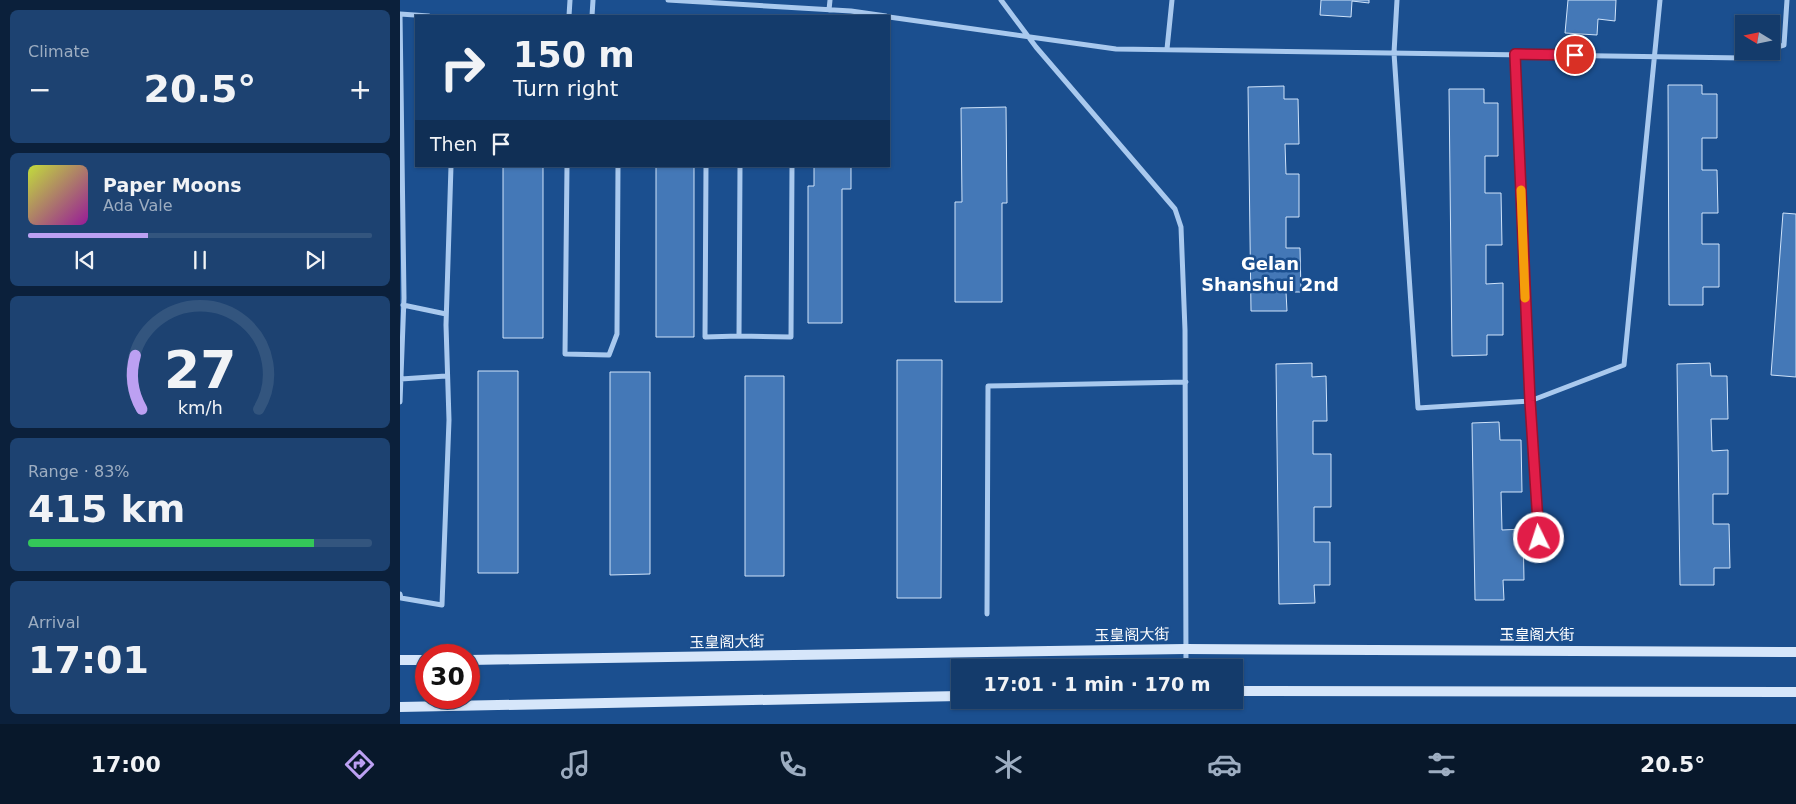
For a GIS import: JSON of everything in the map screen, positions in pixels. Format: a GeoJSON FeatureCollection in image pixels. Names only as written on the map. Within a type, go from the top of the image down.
{"type":"FeatureCollection","features":[{"type":"Feature","properties":{"kind":"street"},"geometry":{"type":"LineString","coordinates":[[569,15],[570,0]]}},
{"type":"Feature","properties":{"kind":"street"},"geometry":{"type":"LineString","coordinates":[[592,15],[593,0]]}},
{"type":"Feature","properties":{"kind":"street"},"geometry":{"type":"LineString","coordinates":[[668,0],[829,10],[876,15]]}},
{"type":"Feature","properties":{"kind":"street"},"geometry":{"type":"LineString","coordinates":[[829,10],[830,0]]}},
{"type":"Feature","properties":{"kind":"street"},"geometry":{"type":"LineString","coordinates":[[1001,0],[1028,36],[1175,209],[1182,227],[1186,382],[1186,659]]}},
{"type":"Feature","properties":{"kind":"street"},"geometry":{"type":"LineString","coordinates":[[1168,49],[1172,0]]}},
{"type":"Feature","properties":{"kind":"street"},"geometry":{"type":"LineString","coordinates":[[1397,0],[1394,53],[1418,408],[1530,401],[1624,364],[1660,0]]}},
{"type":"Feature","properties":{"kind":"street"},"geometry":{"type":"LineString","coordinates":[[1780,46],[1784,45],[1787,0]]}},
{"type":"Feature","properties":{"kind":"street"},"geometry":{"type":"LineString","coordinates":[[400,402],[403,305],[400,14],[415,15]]}},
{"type":"Feature","properties":{"kind":"street"},"geometry":{"type":"LineString","coordinates":[[890,17],[1116,49],[1735,58]]}},
{"type":"Feature","properties":{"kind":"street"},"geometry":{"type":"LineString","coordinates":[[1515,54],[1530,401],[1541,557]]}},
{"type":"Feature","properties":{"kind":"street"},"geometry":{"type":"LineString","coordinates":[[400,594],[401,598],[442,605],[449,420],[446,376],[446,314],[451,167]]}},
{"type":"Feature","properties":{"kind":"street"},"geometry":{"type":"LineString","coordinates":[[567,167],[565,354],[609,355],[617,334],[618,167]]}},
{"type":"Feature","properties":{"kind":"street"},"geometry":{"type":"LineString","coordinates":[[706,167],[704,337],[791,337],[792,167]]}},
{"type":"Feature","properties":{"kind":"street"},"geometry":{"type":"LineString","coordinates":[[739,336],[740,167]]}},
{"type":"Feature","properties":{"kind":"street"},"geometry":{"type":"LineString","coordinates":[[403,305],[446,314]]}},
{"type":"Feature","properties":{"kind":"street"},"geometry":{"type":"LineString","coordinates":[[401,379],[446,376]]}},
{"type":"Feature","properties":{"kind":"street"},"geometry":{"type":"LineString","coordinates":[[987,614],[988,386],[1186,382]]}},
{"type":"Feature","properties":{"kind":"street","name":"玉皇阁大街"},"geometry":{"type":"LineString","coordinates":[[480,660],[1186,649],[1796,652]]}},
{"type":"Feature","properties":{"kind":"street"},"geometry":{"type":"LineString","coordinates":[[400,660],[415,660]]}},
{"type":"Feature","properties":{"kind":"street"},"geometry":{"type":"LineString","coordinates":[[1243,691],[1796,692]]}},
{"type":"Feature","properties":{"kind":"street"},"geometry":{"type":"LineString","coordinates":[[400,707],[951,696]]}},
{"type":"Feature","properties":{"kind":"building"},"geometry":{"type":"Polygon","coordinates":[[[1321,0],[1369,0],[1369,3],[1352,1],[1351,17],[1320,15],[1321,0]]]}},
{"type":"Feature","properties":{"kind":"building"},"geometry":{"type":"Polygon","coordinates":[[[1568,0],[1616,0],[1615,21],[1598,19],[1597,35],[1565,33],[1568,0]]]}},
{"type":"Feature","properties":{"kind":"building"},"geometry":{"type":"Polygon","coordinates":[[[1668,85],[1702,85],[1702,94],[1717,94],[1717,138],[1702,138],[1702,170],[1717,170],[1718,213],[1702,213],[1702,244],[1719,244],[1719,287],[1703,287],[1703,305],[1669,305],[1668,85]]]}},
{"type":"Feature","properties":{"kind":"building"},"geometry":{"type":"Polygon","coordinates":[[[1284,86],[1284,99],[1298,99],[1299,144],[1285,144],[1286,174],[1299,174],[1299,217],[1286,217],[1286,248],[1300,248],[1301,292],[1286,292],[1287,311],[1251,311],[1248,87],[1284,86]]]}},
{"type":"Feature","properties":{"kind":"building"},"geometry":{"type":"Polygon","coordinates":[[[1449,89],[1484,89],[1484,103],[1498,103],[1498,156],[1485,156],[1485,193],[1501,193],[1502,245],[1486,245],[1486,284],[1503,283],[1503,335],[1487,335],[1487,355],[1452,356],[1449,89]]]}},
{"type":"Feature","properties":{"kind":"building"},"geometry":{"type":"Polygon","coordinates":[[[1006,107],[1007,203],[1002,203],[1002,302],[955,302],[955,202],[962,202],[961,108],[1006,107]]]}},
{"type":"Feature","properties":{"kind":"building"},"geometry":{"type":"Polygon","coordinates":[[[503,167],[543,167],[543,338],[503,338],[503,167]]]}},
{"type":"Feature","properties":{"kind":"building"},"geometry":{"type":"Polygon","coordinates":[[[656,167],[694,167],[694,337],[656,337],[656,167]]]}},
{"type":"Feature","properties":{"kind":"building"},"geometry":{"type":"Polygon","coordinates":[[[814,167],[851,167],[851,189],[842,189],[842,323],[808,323],[808,186],[814,186],[814,167]]]}},
{"type":"Feature","properties":{"kind":"building"},"geometry":{"type":"Polygon","coordinates":[[[1783,213],[1796,214],[1796,377],[1771,375],[1783,213]]]}},
{"type":"Feature","properties":{"kind":"building"},"geometry":{"type":"Polygon","coordinates":[[[897,360],[942,360],[941,598],[897,598],[897,360]]]}},
{"type":"Feature","properties":{"kind":"building"},"geometry":{"type":"Polygon","coordinates":[[[1312,363],[1312,377],[1326,376],[1327,421],[1313,421],[1313,454],[1331,454],[1331,507],[1314,507],[1314,542],[1330,542],[1330,585],[1314,585],[1315,603],[1279,604],[1276,364],[1312,363]]]}},
{"type":"Feature","properties":{"kind":"building"},"geometry":{"type":"Polygon","coordinates":[[[1710,363],[1711,376],[1727,376],[1728,419],[1711,419],[1712,451],[1728,450],[1728,494],[1713,494],[1713,524],[1729,524],[1730,568],[1714,568],[1714,585],[1680,585],[1677,364],[1710,363]]]}},
{"type":"Feature","properties":{"kind":"building"},"geometry":{"type":"Polygon","coordinates":[[[478,371],[518,371],[518,573],[478,573],[478,371]]]}},
{"type":"Feature","properties":{"kind":"building"},"geometry":{"type":"Polygon","coordinates":[[[610,372],[650,372],[650,574],[610,575],[610,372]]]}},
{"type":"Feature","properties":{"kind":"building"},"geometry":{"type":"Polygon","coordinates":[[[745,376],[784,376],[784,576],[745,576],[745,376]]]}},
{"type":"Feature","properties":{"kind":"building"},"geometry":{"type":"Polygon","coordinates":[[[1499,422],[1500,440],[1521,440],[1522,492],[1501,492],[1502,530],[1523,529],[1524,580],[1503,580],[1504,600],[1475,600],[1472,423],[1499,422]]]}},
{"type":"Feature","properties":{"kind":"slow traffic"},"geometry":{"type":"LineString","coordinates":[[1521,190],[1525,298]]}},
{"type":"Feature","properties":{"kind":"district","name":"Gelan Shanshui 2nd"},"geometry":{"type":"Point","coordinates":[1270,274]}},
{"type":"Feature","properties":{"kind":"route"},"geometry":{"type":"LineString","coordinates":[[1539,538],[1530,401],[1515,54],[1575,55]]}}]}
